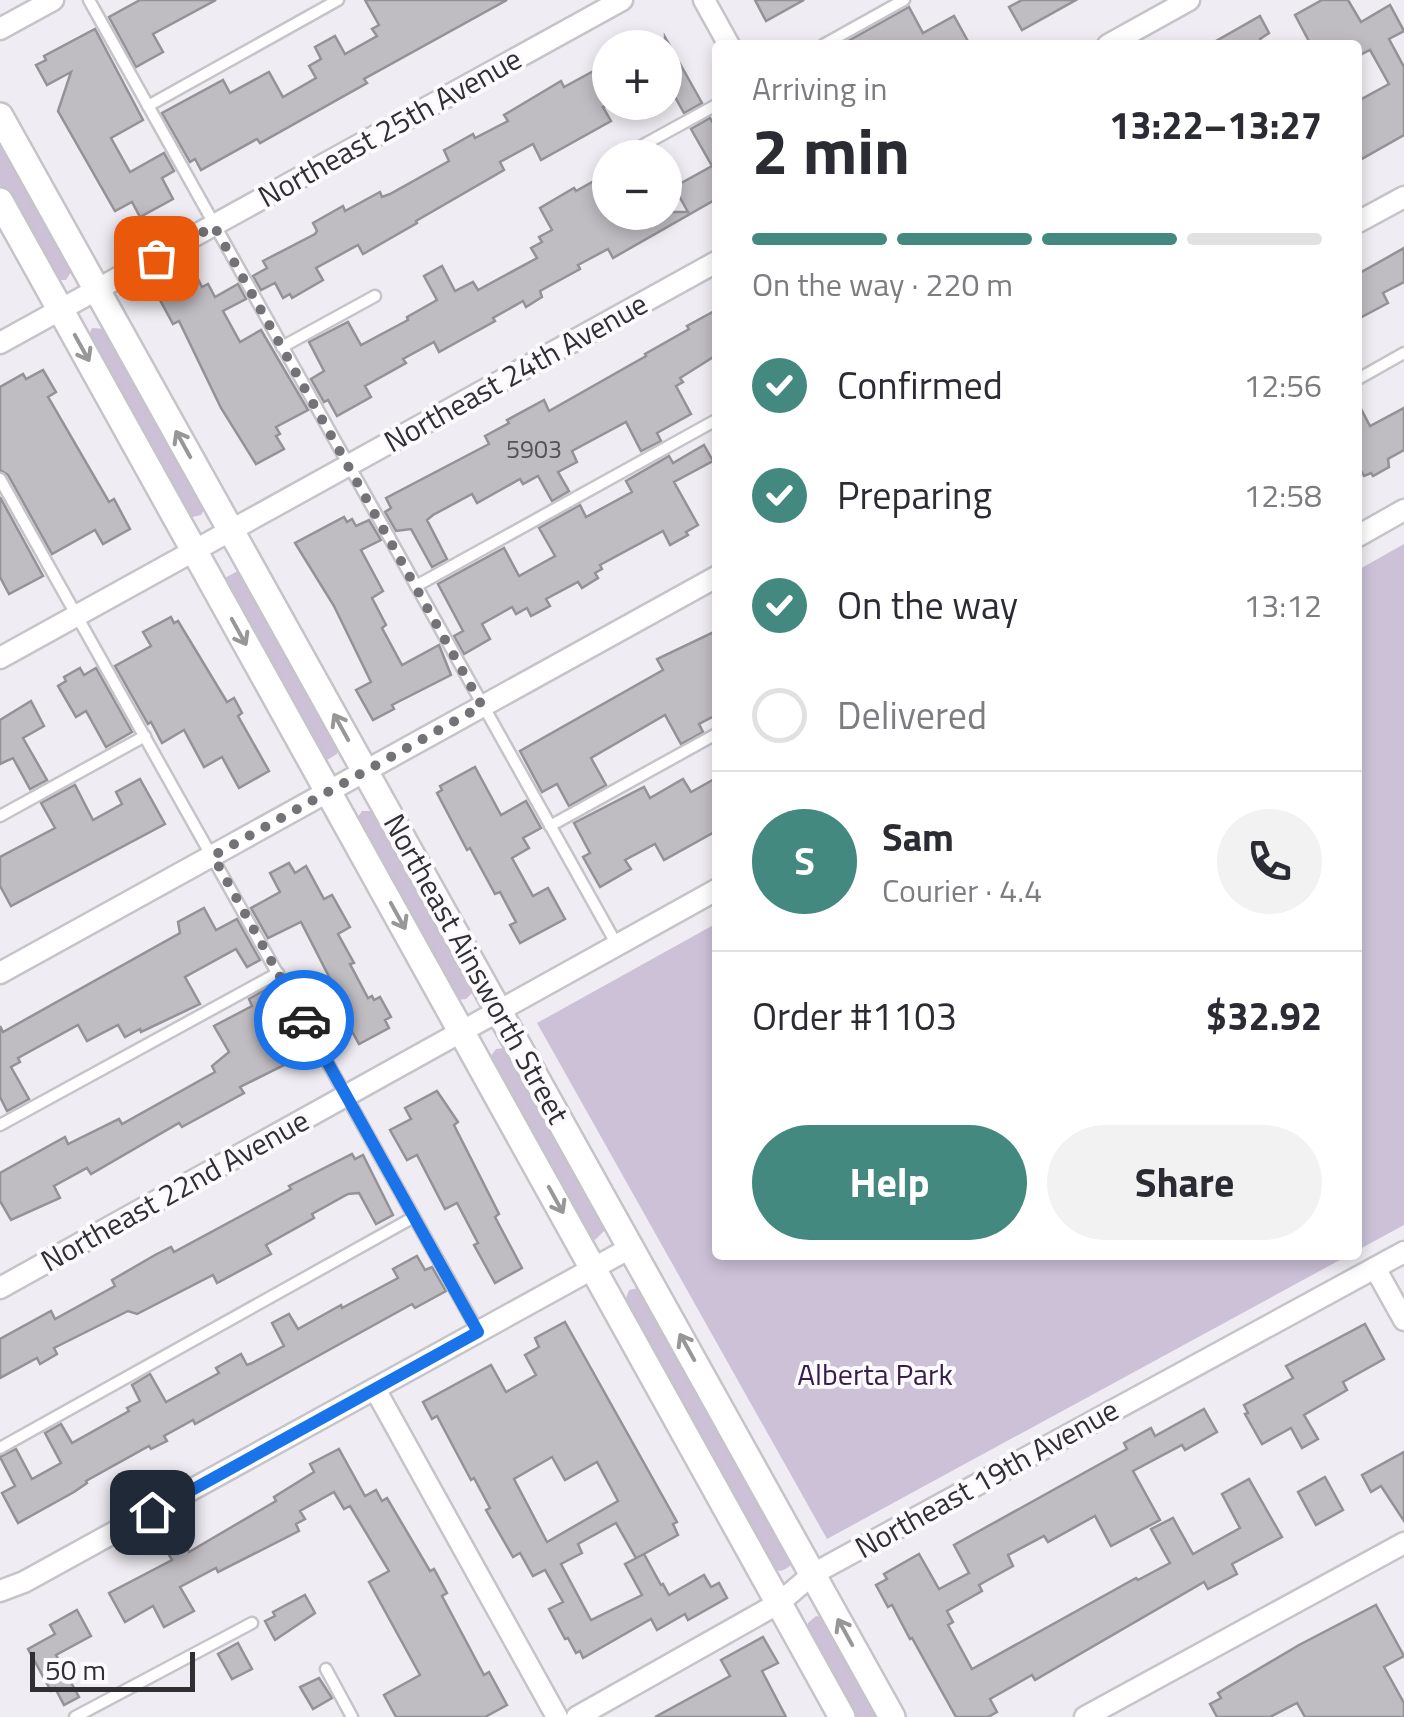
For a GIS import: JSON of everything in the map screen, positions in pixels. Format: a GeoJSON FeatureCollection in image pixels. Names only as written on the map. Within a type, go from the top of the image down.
{"type":"FeatureCollection","features":[{"type":"Feature","properties":{"kind":"street"},"geometry":{"type":"LineString","coordinates":[[0,28],[53,0]]}},
{"type":"Feature","properties":{"kind":"street","name":"Northeast 25th Avenue"},"geometry":{"type":"LineString","coordinates":[[0,343],[622,0]]}},
{"type":"Feature","properties":{"kind":"street"},"geometry":{"type":"LineString","coordinates":[[704,0],[726,40]]}},
{"type":"Feature","properties":{"kind":"street"},"geometry":{"type":"LineString","coordinates":[[1117,40],[1189,0]]}},
{"type":"Feature","properties":{"kind":"street","name":"Northeast Ainsworth Street"},"geometry":{"type":"LineString","coordinates":[[0,116],[892,1717]]}},
{"type":"Feature","properties":{"kind":"street"},"geometry":{"type":"LineString","coordinates":[[1362,220],[1404,196]]}},
{"type":"Feature","properties":{"kind":"street","name":"Northeast Ainsworth Street"},"geometry":{"type":"LineString","coordinates":[[0,202],[842,1717]]}},
{"type":"Feature","properties":{"kind":"street","name":"Northeast 24th Avenue"},"geometry":{"type":"LineString","coordinates":[[0,658],[712,264]]}},
{"type":"Feature","properties":{"kind":"street"},"geometry":{"type":"LineString","coordinates":[[1362,534],[1404,510]]}},
{"type":"Feature","properties":{"kind":"street"},"geometry":{"type":"LineString","coordinates":[[0,973],[712,579]]}},
{"type":"Feature","properties":{"kind":"street","name":"Northeast 22nd Avenue"},"geometry":{"type":"LineString","coordinates":[[0,1288],[712,893]]}},
{"type":"Feature","properties":{"kind":"street"},"geometry":{"type":"LineString","coordinates":[[0,1590],[24,1582],[632,1247]]}},
{"type":"Feature","properties":{"kind":"street","name":"Northeast 19th Avenue"},"geometry":{"type":"LineString","coordinates":[[577,1717],[779,1603],[813,1574],[1404,1252]]}},
{"type":"Feature","properties":{"kind":"street"},"geometry":{"type":"LineString","coordinates":[[1375,1268],[1404,1320]]}},
{"type":"Feature","properties":{"kind":"street"},"geometry":{"type":"LineString","coordinates":[[376,1388],[558,1717]]}},
{"type":"Feature","properties":{"kind":"street"},"geometry":{"type":"LineString","coordinates":[[1085,1717],[1404,1543]]}},
{"type":"Feature","properties":{"kind":"lane"},"geometry":{"type":"LineString","coordinates":[[89,0],[617,945]]}},
{"type":"Feature","properties":{"kind":"lane"},"geometry":{"type":"LineString","coordinates":[[148,106],[338,0]]}},
{"type":"Feature","properties":{"kind":"lane"},"geometry":{"type":"LineString","coordinates":[[832,40],[904,0]]}},
{"type":"Feature","properties":{"kind":"lane"},"geometry":{"type":"LineString","coordinates":[[654,140],[712,107]]}},
{"type":"Feature","properties":{"kind":"lane"},"geometry":{"type":"LineString","coordinates":[[282,348],[375,296]]}},
{"type":"Feature","properties":{"kind":"lane"},"geometry":{"type":"LineString","coordinates":[[1362,377],[1404,353]]}},
{"type":"Feature","properties":{"kind":"lane"},"geometry":{"type":"LineString","coordinates":[[416,586],[712,422]]}},
{"type":"Feature","properties":{"kind":"lane"},"geometry":{"type":"LineString","coordinates":[[0,479],[5,499],[77,616],[478,1332]]}},
{"type":"Feature","properties":{"kind":"lane"},"geometry":{"type":"LineString","coordinates":[[0,816],[145,736]]}},
{"type":"Feature","properties":{"kind":"lane"},"geometry":{"type":"LineString","coordinates":[[550,826],[712,736]]}},
{"type":"Feature","properties":{"kind":"lane"},"geometry":{"type":"LineString","coordinates":[[0,1125],[278,973]]}},
{"type":"Feature","properties":{"kind":"lane"},"geometry":{"type":"LineString","coordinates":[[0,1448],[414,1217]]}},
{"type":"Feature","properties":{"kind":"lane"},"geometry":{"type":"LineString","coordinates":[[75,1717],[252,1623]]}},
{"type":"Feature","properties":{"kind":"lane"},"geometry":{"type":"LineString","coordinates":[[326,1669],[352,1717]]}},
{"type":"Feature","properties":{"kind":"green space"},"geometry":{"type":"Polygon","coordinates":[[[0,137],[73,269],[66,280],[54,280],[0,185],[0,137]]]}},
{"type":"Feature","properties":{"kind":"green space"},"geometry":{"type":"Polygon","coordinates":[[[92,328],[107,329],[205,508],[201,515],[188,518],[86,342],[92,328]]]}},
{"type":"Feature","properties":{"kind":"green space"},"geometry":{"type":"Polygon","coordinates":[[[1404,544],[1404,1225],[1362,1248],[1362,568],[1404,544]]]}},
{"type":"Feature","properties":{"kind":"green space"},"geometry":{"type":"Polygon","coordinates":[[[241,569],[339,744],[337,754],[327,760],[316,756],[218,582],[241,569]]]}},
{"type":"Feature","properties":{"kind":"green space"},"geometry":{"type":"Polygon","coordinates":[[[362,811],[376,811],[474,991],[466,999],[457,1000],[355,821],[362,811]]]}},
{"type":"Feature","properties":{"kind":"green space","name":"Alberta Park"},"geometry":{"type":"Polygon","coordinates":[[[712,926],[712,1260],[1340,1260],[827,1539],[537,1023],[712,926]]]}},
{"type":"Feature","properties":{"kind":"green space"},"geometry":{"type":"Polygon","coordinates":[[[496,1049],[512,1053],[606,1229],[595,1240],[586,1234],[490,1065],[496,1049]]]}},
{"type":"Feature","properties":{"kind":"green space"},"geometry":{"type":"Polygon","coordinates":[[[629,1290],[645,1291],[792,1555],[792,1564],[784,1570],[770,1568],[624,1304],[629,1290]]]}},
{"type":"Feature","properties":{"kind":"green space"},"geometry":{"type":"Polygon","coordinates":[[[816,1616],[826,1618],[880,1717],[854,1717],[807,1632],[808,1623],[816,1616]]]}},
{"type":"Feature","properties":{"kind":"building"},"geometry":{"type":"Polygon","coordinates":[[[140,0],[216,0],[153,34],[163,52],[136,67],[109,17],[140,0]]]}},
{"type":"Feature","properties":{"kind":"building"},"geometry":{"type":"Polygon","coordinates":[[[365,0],[507,0],[364,79],[367,83],[260,143],[257,139],[201,170],[195,159],[190,162],[162,113],[223,80],[230,93],[269,72],[283,97],[316,78],[309,66],[321,59],[315,47],[335,36],[345,54],[377,36],[372,29],[379,25],[365,0]]]}},
{"type":"Feature","properties":{"kind":"building"},"geometry":{"type":"Polygon","coordinates":[[[755,0],[804,0],[766,21],[755,0]]]}},
{"type":"Feature","properties":{"kind":"building"},"geometry":{"type":"Polygon","coordinates":[[[1022,0],[1076,0],[1022,30],[1009,7],[1022,0]]]}},
{"type":"Feature","properties":{"kind":"building"},"geometry":{"type":"Polygon","coordinates":[[[1322,0],[1348,0],[1361,22],[1390,5],[1404,31],[1389,39],[1404,67],[1404,135],[1362,159],[1362,99],[1389,84],[1370,50],[1362,54],[1362,40],[1308,40],[1295,15],[1322,0]]]}},
{"type":"Feature","properties":{"kind":"building"},"geometry":{"type":"Polygon","coordinates":[[[909,7],[923,33],[954,16],[967,40],[850,40],[909,7]]]}},
{"type":"Feature","properties":{"kind":"building"},"geometry":{"type":"Polygon","coordinates":[[[1260,16],[1269,33],[1260,40],[1218,40],[1260,16]]]}},
{"type":"Feature","properties":{"kind":"building"},"geometry":{"type":"Polygon","coordinates":[[[95,29],[143,120],[111,138],[130,172],[164,153],[174,171],[162,178],[173,199],[140,217],[132,202],[115,211],[58,111],[71,72],[47,85],[36,65],[46,60],[44,56],[95,29]]]}},
{"type":"Feature","properties":{"kind":"building"},"geometry":{"type":"Polygon","coordinates":[[[682,67],[702,103],[684,113],[682,109],[682,67]]]}},
{"type":"Feature","properties":{"kind":"building"},"geometry":{"type":"Polygon","coordinates":[[[592,72],[592,120],[611,121],[541,160],[533,144],[500,162],[504,170],[417,223],[363,254],[358,245],[316,268],[323,280],[292,298],[290,294],[283,298],[275,283],[261,290],[253,276],[267,268],[263,261],[315,234],[313,223],[380,192],[382,197],[390,194],[449,161],[444,150],[508,121],[504,115],[561,81],[564,87],[592,72]]]}},
{"type":"Feature","properties":{"kind":"building"},"geometry":{"type":"Polygon","coordinates":[[[710,118],[712,121],[712,166],[691,129],[710,118]]]}},
{"type":"Feature","properties":{"kind":"building"},"geometry":{"type":"Polygon","coordinates":[[[712,166],[712,201],[682,219],[682,212],[688,212],[682,201],[682,183],[712,166]]]}},
{"type":"Feature","properties":{"kind":"building"},"geometry":{"type":"Polygon","coordinates":[[[592,182],[592,230],[662,230],[613,258],[608,249],[578,265],[580,269],[540,291],[542,297],[526,307],[523,301],[439,352],[434,342],[403,359],[406,363],[365,386],[371,397],[337,416],[328,400],[324,402],[311,379],[324,371],[309,342],[348,322],[361,345],[408,320],[407,317],[437,300],[424,276],[442,266],[455,291],[473,282],[478,290],[537,258],[531,248],[542,242],[539,237],[552,230],[540,208],[574,188],[576,191],[592,182]]]}},
{"type":"Feature","properties":{"kind":"building"},"geometry":{"type":"Polygon","coordinates":[[[1404,248],[1404,282],[1383,293],[1388,303],[1362,317],[1362,272],[1404,248]]]}},
{"type":"Feature","properties":{"kind":"building"},"geometry":{"type":"Polygon","coordinates":[[[198,279],[202,287],[208,284],[215,297],[238,284],[246,299],[223,311],[240,342],[261,330],[308,410],[276,427],[280,434],[276,436],[284,449],[256,464],[221,408],[179,321],[173,324],[160,300],[198,279]]]}},
{"type":"Feature","properties":{"kind":"building"},"geometry":{"type":"Polygon","coordinates":[[[712,312],[712,358],[680,378],[683,382],[676,386],[691,414],[657,433],[661,441],[641,451],[626,422],[572,451],[577,462],[558,472],[569,491],[552,501],[538,476],[523,484],[520,479],[477,503],[472,494],[433,515],[427,520],[447,559],[432,567],[411,529],[396,531],[385,512],[391,508],[386,498],[489,444],[485,436],[509,423],[507,420],[544,400],[549,411],[646,356],[689,329],[687,326],[712,312]]]}},
{"type":"Feature","properties":{"kind":"building"},"geometry":{"type":"Polygon","coordinates":[[[43,370],[56,392],[48,397],[109,502],[114,499],[130,529],[103,544],[95,530],[52,554],[8,475],[0,470],[0,387],[23,374],[26,379],[43,370]]]}},
{"type":"Feature","properties":{"kind":"building"},"geometry":{"type":"Polygon","coordinates":[[[1404,408],[1404,450],[1388,459],[1389,467],[1373,476],[1364,476],[1362,411],[1370,426],[1404,408]]]}},
{"type":"Feature","properties":{"kind":"building"},"geometry":{"type":"Polygon","coordinates":[[[704,445],[712,459],[674,482],[698,525],[686,532],[688,535],[670,545],[663,531],[600,565],[602,569],[595,573],[598,578],[582,588],[578,582],[546,599],[550,606],[531,616],[527,608],[516,614],[512,607],[482,624],[490,639],[464,654],[454,636],[463,631],[438,584],[504,548],[519,576],[555,556],[539,528],[580,505],[586,517],[632,492],[626,481],[669,456],[673,463],[704,445]]]}},
{"type":"Feature","properties":{"kind":"building"},"geometry":{"type":"Polygon","coordinates":[[[0,497],[43,576],[9,594],[0,577],[0,497]]]}},
{"type":"Feature","properties":{"kind":"building"},"geometry":{"type":"Polygon","coordinates":[[[344,517],[347,522],[352,519],[356,526],[369,520],[381,540],[361,550],[383,591],[372,598],[386,625],[382,628],[402,665],[439,645],[451,675],[392,705],[394,709],[373,720],[356,690],[371,682],[334,606],[295,543],[344,517]]]}},
{"type":"Feature","properties":{"kind":"building"},"geometry":{"type":"Polygon","coordinates":[[[171,617],[174,623],[178,621],[227,702],[234,698],[242,713],[238,716],[269,771],[239,788],[222,757],[204,767],[184,730],[162,743],[115,666],[151,646],[143,632],[171,617]]]}},
{"type":"Feature","properties":{"kind":"building"},"geometry":{"type":"Polygon","coordinates":[[[712,633],[712,717],[699,724],[703,732],[681,744],[665,715],[591,758],[606,785],[569,806],[557,784],[542,792],[520,751],[663,670],[657,659],[712,633]]]}},
{"type":"Feature","properties":{"kind":"building"},"geometry":{"type":"Polygon","coordinates":[[[80,668],[84,675],[96,668],[132,732],[106,747],[86,711],[76,717],[58,686],[66,681],[64,677],[80,668]]]}},
{"type":"Feature","properties":{"kind":"building"},"geometry":{"type":"Polygon","coordinates":[[[31,701],[44,726],[23,738],[47,780],[30,789],[13,758],[0,764],[0,720],[31,701]]]}},
{"type":"Feature","properties":{"kind":"building"},"geometry":{"type":"Polygon","coordinates":[[[475,767],[501,815],[526,801],[541,828],[523,838],[529,848],[512,858],[533,896],[548,888],[565,919],[520,943],[510,925],[516,922],[500,892],[495,894],[470,848],[467,850],[437,793],[442,790],[440,786],[475,767]]]}},
{"type":"Feature","properties":{"kind":"building"},"geometry":{"type":"Polygon","coordinates":[[[140,779],[165,824],[11,906],[0,886],[0,857],[55,828],[41,803],[75,785],[93,820],[122,804],[116,792],[140,779]]]}},
{"type":"Feature","properties":{"kind":"building"},"geometry":{"type":"Polygon","coordinates":[[[683,779],[691,792],[712,780],[712,833],[664,860],[655,844],[625,860],[631,869],[600,887],[583,857],[590,853],[574,823],[644,787],[650,798],[683,779]]]}},
{"type":"Feature","properties":{"kind":"building"},"geometry":{"type":"Polygon","coordinates":[[[289,863],[295,873],[306,866],[324,899],[332,895],[350,927],[338,934],[354,963],[350,964],[368,998],[380,997],[391,1017],[385,1020],[389,1028],[359,1044],[301,922],[268,938],[251,908],[280,892],[270,873],[289,863]]]}},
{"type":"Feature","properties":{"kind":"building"},"geometry":{"type":"Polygon","coordinates":[[[204,908],[216,930],[237,919],[260,960],[247,967],[236,949],[185,977],[200,1004],[141,1032],[140,1029],[125,1037],[118,1025],[87,1041],[78,1025],[18,1058],[20,1062],[11,1067],[29,1099],[7,1111],[0,1097],[0,1026],[3,1032],[180,933],[178,922],[204,908]]]}},
{"type":"Feature","properties":{"kind":"building"},"geometry":{"type":"Polygon","coordinates":[[[268,988],[308,1053],[240,1087],[244,1093],[182,1127],[179,1123],[91,1174],[87,1168],[54,1186],[60,1198],[11,1220],[0,1201],[0,1173],[65,1137],[68,1144],[119,1119],[122,1124],[215,1072],[212,1066],[229,1052],[214,1026],[252,1006],[249,999],[268,988]]]}},
{"type":"Feature","properties":{"kind":"building"},"geometry":{"type":"Polygon","coordinates":[[[437,1091],[458,1122],[454,1125],[522,1268],[495,1283],[457,1203],[445,1209],[417,1155],[407,1160],[390,1130],[411,1119],[405,1108],[437,1091]]]}},
{"type":"Feature","properties":{"kind":"building"},"geometry":{"type":"Polygon","coordinates":[[[352,1154],[355,1159],[363,1155],[393,1215],[376,1224],[359,1193],[348,1194],[266,1245],[271,1254],[217,1283],[213,1275],[137,1314],[128,1311],[54,1348],[57,1354],[40,1364],[37,1358],[0,1378],[0,1339],[51,1311],[55,1319],[115,1286],[112,1280],[155,1255],[171,1247],[174,1252],[352,1154]]]}},
{"type":"Feature","properties":{"kind":"building"},"geometry":{"type":"Polygon","coordinates":[[[417,1256],[425,1270],[432,1267],[446,1291],[415,1308],[412,1304],[195,1424],[193,1420],[164,1436],[167,1441],[151,1449],[149,1446],[18,1523],[2,1493],[15,1486],[0,1457],[16,1449],[32,1479],[61,1463],[45,1433],[61,1424],[72,1443],[129,1411],[127,1408],[140,1401],[132,1385],[150,1374],[166,1402],[219,1373],[216,1368],[241,1354],[247,1365],[252,1363],[284,1346],[272,1323],[289,1314],[298,1329],[398,1278],[393,1269],[417,1256]]]}},
{"type":"Feature","properties":{"kind":"building"},"geometry":{"type":"Polygon","coordinates":[[[565,1322],[677,1522],[673,1524],[678,1535],[644,1554],[661,1585],[669,1595],[704,1575],[711,1587],[719,1583],[727,1598],[688,1620],[685,1614],[657,1630],[651,1619],[583,1658],[565,1639],[549,1609],[563,1602],[545,1570],[533,1576],[520,1553],[513,1557],[486,1510],[490,1508],[474,1478],[471,1480],[437,1416],[432,1419],[423,1402],[491,1365],[506,1392],[536,1375],[525,1355],[539,1347],[535,1338],[565,1322]],[[552,1457],[514,1479],[547,1542],[618,1501],[597,1462],[565,1480],[552,1457]],[[616,1523],[578,1544],[582,1553],[561,1564],[591,1620],[642,1595],[625,1564],[644,1554],[636,1558],[616,1523]]]}},
{"type":"Feature","properties":{"kind":"building"},"geometry":{"type":"Polygon","coordinates":[[[1365,1324],[1384,1359],[1343,1382],[1347,1390],[1304,1415],[1318,1439],[1302,1448],[1291,1428],[1262,1444],[1244,1405],[1293,1378],[1286,1366],[1365,1324]]]}},
{"type":"Feature","properties":{"kind":"building"},"geometry":{"type":"Polygon","coordinates":[[[1204,1409],[1217,1432],[1133,1471],[1160,1520],[1111,1546],[1095,1516],[1048,1542],[1044,1536],[1008,1555],[1013,1566],[979,1585],[982,1591],[947,1611],[953,1622],[948,1625],[972,1669],[1170,1563],[1151,1529],[1173,1518],[1193,1554],[1240,1528],[1222,1494],[1249,1479],[1282,1537],[1232,1564],[1237,1574],[1208,1589],[1204,1582],[1035,1680],[1032,1675],[990,1699],[997,1712],[988,1717],[956,1717],[892,1605],[888,1607],[876,1585],[887,1579],[884,1574],[919,1554],[939,1589],[969,1573],[954,1545],[1127,1449],[1124,1443],[1151,1428],[1155,1436],[1204,1409]]]}},
{"type":"Feature","properties":{"kind":"building"},"geometry":{"type":"Polygon","coordinates":[[[339,1449],[365,1496],[376,1490],[382,1501],[387,1498],[430,1571],[434,1569],[447,1593],[442,1596],[484,1675],[489,1672],[507,1705],[485,1717],[396,1717],[384,1695],[420,1675],[369,1582],[389,1571],[350,1506],[344,1509],[334,1492],[300,1511],[305,1519],[296,1524],[299,1531],[180,1587],[194,1611],[164,1627],[153,1606],[125,1622],[109,1593],[172,1560],[169,1555],[186,1546],[189,1552],[276,1501],[274,1497],[314,1472],[310,1464],[339,1449]]]}},
{"type":"Feature","properties":{"kind":"building"},"geometry":{"type":"Polygon","coordinates":[[[1404,1452],[1404,1521],[1381,1486],[1371,1492],[1362,1475],[1404,1452]]]}},
{"type":"Feature","properties":{"kind":"building"},"geometry":{"type":"Polygon","coordinates":[[[1325,1477],[1343,1510],[1316,1525],[1298,1492],[1325,1477]]]}},
{"type":"Feature","properties":{"kind":"building"},"geometry":{"type":"Polygon","coordinates":[[[305,1595],[315,1613],[275,1640],[265,1621],[275,1616],[273,1612],[305,1595]]]}},
{"type":"Feature","properties":{"kind":"building"},"geometry":{"type":"Polygon","coordinates":[[[1376,1605],[1404,1656],[1384,1667],[1404,1703],[1404,1717],[1305,1717],[1297,1703],[1270,1717],[1217,1717],[1210,1704],[1221,1698],[1218,1693],[1376,1605]]]}},
{"type":"Feature","properties":{"kind":"building"},"geometry":{"type":"Polygon","coordinates":[[[77,1610],[91,1636],[56,1655],[79,1697],[64,1705],[55,1688],[51,1691],[28,1649],[55,1634],[50,1625],[77,1610]]]}},
{"type":"Feature","properties":{"kind":"building"},"geometry":{"type":"Polygon","coordinates":[[[763,1637],[778,1663],[762,1671],[786,1717],[655,1717],[730,1676],[721,1660],[763,1637]]]}},
{"type":"Feature","properties":{"kind":"building"},"geometry":{"type":"Polygon","coordinates":[[[238,1643],[252,1669],[232,1679],[218,1654],[238,1643]]]}},
{"type":"Feature","properties":{"kind":"building"},"geometry":{"type":"Polygon","coordinates":[[[319,1678],[332,1698],[313,1709],[300,1687],[319,1678]]]}},
{"type":"Feature","properties":{"kind":"way so far"},"geometry":{"type":"LineString","coordinates":[[156,258],[214,226],[482,706],[213,856],[304,1020]]}},
{"type":"Feature","properties":{"kind":"route"},"geometry":{"type":"LineString","coordinates":[[152,1512],[478,1332],[304,1020]]}}]}
